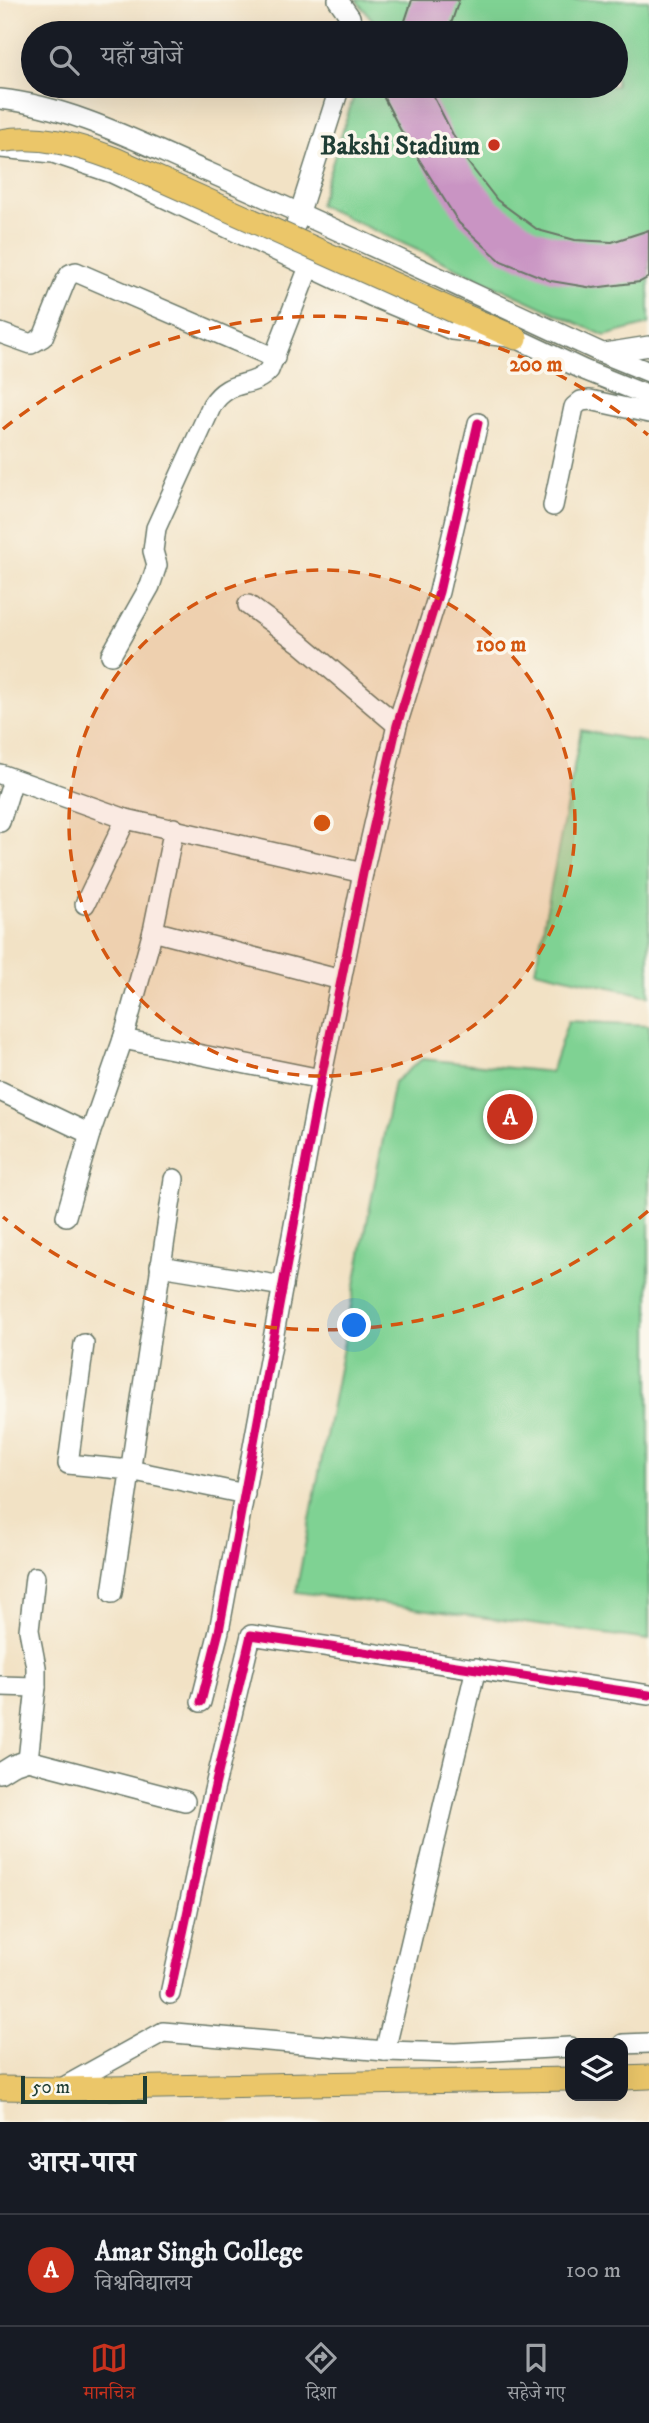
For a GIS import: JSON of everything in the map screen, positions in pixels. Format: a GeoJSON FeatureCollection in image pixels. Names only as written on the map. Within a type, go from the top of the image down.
{"type":"FeatureCollection","features":[{"type":"Feature","properties":{"kind":"main road"},"geometry":{"type":"LineString","coordinates":[[0,141],[15,138],[47,139],[79,145],[516,338]]}},
{"type":"Feature","properties":{"kind":"main road"},"geometry":{"type":"LineString","coordinates":[[628,2078],[649,2077]]}},
{"type":"Feature","properties":{"kind":"main road"},"geometry":{"type":"LineString","coordinates":[[0,2088],[565,2079]]}},
{"type":"Feature","properties":{"kind":"street"},"geometry":{"type":"LineString","coordinates":[[338,0],[351,21]]}},
{"type":"Feature","properties":{"kind":"street"},"geometry":{"type":"LineString","coordinates":[[285,254],[336,98]]}},
{"type":"Feature","properties":{"kind":"street"},"geometry":{"type":"LineString","coordinates":[[0,99],[74,115],[300,212],[602,353],[649,372]]}},
{"type":"Feature","properties":{"kind":"street"},"geometry":{"type":"LineString","coordinates":[[0,148],[53,153],[112,173],[309,267],[452,330],[516,338],[584,370],[649,396]]}},
{"type":"Feature","properties":{"kind":"street"},"geometry":{"type":"LineString","coordinates":[[111,655],[150,586],[157,565],[153,551],[156,528],[212,405],[219,394],[229,387],[262,378],[275,358],[309,267]]}},
{"type":"Feature","properties":{"kind":"street"},"geometry":{"type":"LineString","coordinates":[[0,333],[30,344],[38,342],[43,337],[66,280],[70,274],[76,272],[275,358]]}},
{"type":"Feature","properties":{"kind":"street"},"geometry":{"type":"LineString","coordinates":[[602,353],[649,346]]}},
{"type":"Feature","properties":{"kind":"street"},"geometry":{"type":"LineString","coordinates":[[553,506],[574,407],[581,401],[590,400],[649,413]]}},
{"type":"Feature","properties":{"kind":"street"},"geometry":{"type":"LineString","coordinates":[[201,1703],[219,1631],[321,1079],[363,873],[397,725],[439,592],[478,423]]}},
{"type":"Feature","properties":{"kind":"street"},"geometry":{"type":"LineString","coordinates":[[248,605],[300,643],[397,725]]}},
{"type":"Feature","properties":{"kind":"street"},"geometry":{"type":"LineString","coordinates":[[0,822],[7,777],[125,819],[363,873]]}},
{"type":"Feature","properties":{"kind":"street"},"geometry":{"type":"LineString","coordinates":[[85,904],[125,819]]}},
{"type":"Feature","properties":{"kind":"street"},"geometry":{"type":"LineString","coordinates":[[66,1216],[90,1134],[123,1039],[153,931],[174,828]]}},
{"type":"Feature","properties":{"kind":"street"},"geometry":{"type":"LineString","coordinates":[[153,931],[341,981]]}},
{"type":"Feature","properties":{"kind":"street"},"geometry":{"type":"LineString","coordinates":[[123,1039],[321,1079]]}},
{"type":"Feature","properties":{"kind":"street"},"geometry":{"type":"LineString","coordinates":[[0,1091],[90,1134]]}},
{"type":"Feature","properties":{"kind":"street"},"geometry":{"type":"LineString","coordinates":[[112,1593],[174,1180]]}},
{"type":"Feature","properties":{"kind":"street"},"geometry":{"type":"LineString","coordinates":[[160,1266],[283,1286]]}},
{"type":"Feature","properties":{"kind":"street"},"geometry":{"type":"LineString","coordinates":[[84,1344],[68,1464],[130,1470],[244,1494]]}},
{"type":"Feature","properties":{"kind":"street"},"geometry":{"type":"LineString","coordinates":[[28,1760],[36,1687],[36,1668],[29,1630],[35,1577]]}},
{"type":"Feature","properties":{"kind":"street"},"geometry":{"type":"LineString","coordinates":[[170,1994],[210,1807],[251,1635],[649,1695]]}},
{"type":"Feature","properties":{"kind":"street"},"geometry":{"type":"LineString","coordinates":[[385,2051],[476,1668]]}},
{"type":"Feature","properties":{"kind":"street"},"geometry":{"type":"LineString","coordinates":[[0,1686],[36,1687]]}},
{"type":"Feature","properties":{"kind":"street"},"geometry":{"type":"LineString","coordinates":[[0,1773],[28,1760],[185,1801]]}},
{"type":"Feature","properties":{"kind":"street"},"geometry":{"type":"LineString","coordinates":[[60,2089],[163,2032],[385,2051],[454,2053],[565,2047]]}},
{"type":"Feature","properties":{"kind":"street"},"geometry":{"type":"LineString","coordinates":[[628,2045],[649,2043]]}},
{"type":"Feature","properties":{"kind":"green space","name":"Bakshi Stadium"},"geometry":{"type":"Polygon","coordinates":[[[356,0],[649,0],[649,324],[605,336],[319,205],[353,98],[628,98],[628,21],[374,21],[356,0]]]}},
{"type":"Feature","properties":{"kind":"green space"},"geometry":{"type":"Polygon","coordinates":[[[581,730],[649,743],[649,996],[535,970],[581,730]]]}},
{"type":"Feature","properties":{"kind":"green space"},"geometry":{"type":"Polygon","coordinates":[[[568,1021],[649,1025],[649,1640],[296,1592],[394,1082],[422,1059],[551,1072],[568,1021]]]}},
{"type":"Feature","properties":{"kind":"building"},"geometry":{"type":"Polygon","coordinates":[[[412,0],[459,0],[452,21],[405,21],[412,0]]]}},
{"type":"Feature","properties":{"kind":"building"},"geometry":{"type":"Polygon","coordinates":[[[384,98],[434,98],[466,160],[497,200],[538,230],[575,240],[612,242],[649,230],[649,277],[640,282],[593,288],[551,281],[501,261],[459,223],[400,129],[384,98]]]}},
{"type":"Feature","properties":{"kind":"cycle path"},"geometry":{"type":"LineString","coordinates":[[201,1702],[219,1631],[321,1079],[363,873],[397,725],[439,592],[478,423]]}},
{"type":"Feature","properties":{"kind":"cycle path"},"geometry":{"type":"LineString","coordinates":[[170,1994],[210,1807],[251,1635],[649,1695]]}},
{"type":"Feature","properties":{"kind":"place","name":"Bakshi Stadium"},"geometry":{"type":"Point","coordinates":[494,145]}},
{"type":"Feature","properties":{"kind":"place","name":"Amar Singh College"},"geometry":{"type":"Point","coordinates":[510,1117]}}]}
